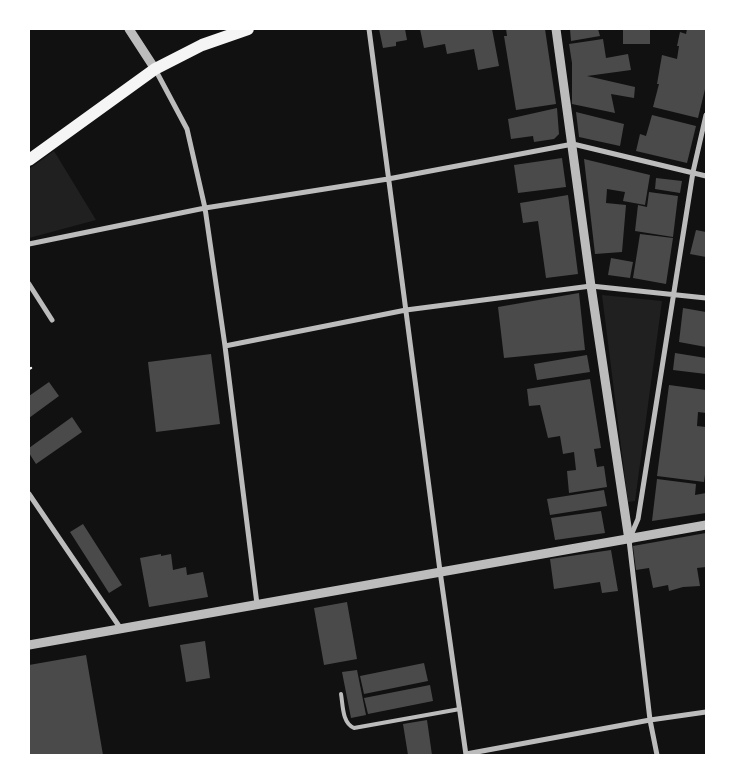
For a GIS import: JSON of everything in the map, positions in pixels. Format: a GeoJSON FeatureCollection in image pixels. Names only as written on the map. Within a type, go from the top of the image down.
{"type":"FeatureCollection","features":[{"type":"Feature","properties":{"kind":"main road"},"geometry":{"type":"LineString","coordinates":[[29,160],[155,69],[202,45],[247,29]]}},
{"type":"Feature","properties":{"kind":"street"},"geometry":{"type":"LineString","coordinates":[[129,29],[155,69],[187,129],[205,208],[225,346],[258,604]]}},
{"type":"Feature","properties":{"kind":"street"},"geometry":{"type":"LineString","coordinates":[[369,29],[466,755],[650,720],[706,712]]}},
{"type":"Feature","properties":{"kind":"street"},"geometry":{"type":"LineString","coordinates":[[556,29],[573,144],[590,286],[629,540],[650,720],[656,755]]}},
{"type":"Feature","properties":{"kind":"street"},"geometry":{"type":"LineString","coordinates":[[629,540],[638,519],[693,172],[706,115]]}},
{"type":"Feature","properties":{"kind":"street"},"geometry":{"type":"LineString","coordinates":[[29,244],[205,208],[388,178],[573,144],[706,176]]}},
{"type":"Feature","properties":{"kind":"street"},"geometry":{"type":"LineString","coordinates":[[29,284],[52,320]]}},
{"type":"Feature","properties":{"kind":"street"},"geometry":{"type":"LineString","coordinates":[[225,346],[406,310],[590,286],[706,298]]}},
{"type":"Feature","properties":{"kind":"street"},"geometry":{"type":"LineString","coordinates":[[29,494],[120,629]]}},
{"type":"Feature","properties":{"kind":"street"},"geometry":{"type":"LineString","coordinates":[[29,645],[706,525]]}},
{"type":"Feature","properties":{"kind":"lane"},"geometry":{"type":"LineString","coordinates":[[340,694],[345,720],[348,726],[354,728],[460,709]]}},
{"type":"Feature","properties":{"kind":"shaded area"},"geometry":{"type":"Polygon","coordinates":[[[54,151],[96,220],[29,238],[29,169],[54,151]]]}},
{"type":"Feature","properties":{"kind":"shaded area"},"geometry":{"type":"Polygon","coordinates":[[[602,295],[662,301],[635,501],[628,502],[602,295]]]}},
{"type":"Feature","properties":{"kind":"building"},"geometry":{"type":"Polygon","coordinates":[[[379,29],[405,29],[407,40],[396,42],[396,46],[383,48],[379,29]]]}},
{"type":"Feature","properties":{"kind":"building"},"geometry":{"type":"Polygon","coordinates":[[[420,29],[492,29],[499,66],[478,70],[474,49],[447,54],[445,44],[424,48],[420,29]]]}},
{"type":"Feature","properties":{"kind":"building"},"geometry":{"type":"Polygon","coordinates":[[[506,29],[545,29],[556,104],[516,110],[504,36],[507,36],[506,29]]]}},
{"type":"Feature","properties":{"kind":"building"},"geometry":{"type":"Polygon","coordinates":[[[570,29],[598,29],[600,36],[571,41],[570,29]]]}},
{"type":"Feature","properties":{"kind":"building"},"geometry":{"type":"Polygon","coordinates":[[[623,29],[650,29],[650,44],[623,44],[623,29]]]}},
{"type":"Feature","properties":{"kind":"building"},"geometry":{"type":"Polygon","coordinates":[[[687,29],[706,29],[706,85],[698,118],[653,107],[659,84],[657,84],[662,55],[677,59],[680,32],[686,34],[687,29]]]}},
{"type":"Feature","properties":{"kind":"building"},"geometry":{"type":"Polygon","coordinates":[[[603,39],[606,58],[628,54],[631,70],[587,76],[635,87],[634,98],[611,94],[615,113],[572,104],[572,63],[569,44],[603,39]]]}},
{"type":"Feature","properties":{"kind":"building"},"geometry":{"type":"Polygon","coordinates":[[[557,108],[559,134],[554,139],[534,142],[533,136],[511,139],[508,119],[557,108]]]}},
{"type":"Feature","properties":{"kind":"building"},"geometry":{"type":"Polygon","coordinates":[[[576,112],[624,124],[620,146],[579,137],[576,112]]]}},
{"type":"Feature","properties":{"kind":"building"},"geometry":{"type":"Polygon","coordinates":[[[652,115],[696,126],[687,163],[636,151],[640,134],[646,136],[652,115]]]}},
{"type":"Feature","properties":{"kind":"building"},"geometry":{"type":"Polygon","coordinates":[[[562,158],[566,187],[518,193],[514,165],[562,158]]]}},
{"type":"Feature","properties":{"kind":"building"},"geometry":{"type":"Polygon","coordinates":[[[584,159],[650,175],[645,205],[623,201],[625,192],[607,189],[606,203],[626,205],[622,252],[595,254],[584,159]]]}},
{"type":"Feature","properties":{"kind":"building"},"geometry":{"type":"Polygon","coordinates":[[[656,178],[682,181],[680,193],[655,189],[656,178]]]}},
{"type":"Feature","properties":{"kind":"building"},"geometry":{"type":"Polygon","coordinates":[[[649,192],[678,196],[673,237],[635,231],[638,205],[647,207],[649,192]]]}},
{"type":"Feature","properties":{"kind":"building"},"geometry":{"type":"Polygon","coordinates":[[[568,195],[578,274],[546,278],[538,221],[523,223],[520,203],[568,195]]]}},
{"type":"Feature","properties":{"kind":"building"},"geometry":{"type":"Polygon","coordinates":[[[696,230],[706,232],[706,257],[690,254],[696,230]]]}},
{"type":"Feature","properties":{"kind":"building"},"geometry":{"type":"Polygon","coordinates":[[[640,234],[673,238],[666,284],[633,278],[640,234]]]}},
{"type":"Feature","properties":{"kind":"building"},"geometry":{"type":"Polygon","coordinates":[[[611,258],[633,262],[630,278],[608,275],[611,258]]]}},
{"type":"Feature","properties":{"kind":"building"},"geometry":{"type":"Polygon","coordinates":[[[579,293],[585,350],[504,358],[498,307],[579,293]]]}},
{"type":"Feature","properties":{"kind":"building"},"geometry":{"type":"Polygon","coordinates":[[[683,308],[706,312],[706,347],[679,342],[683,308]]]}},
{"type":"Feature","properties":{"kind":"building"},"geometry":{"type":"Polygon","coordinates":[[[675,353],[706,358],[706,374],[673,370],[675,353]]]}},
{"type":"Feature","properties":{"kind":"building"},"geometry":{"type":"Polygon","coordinates":[[[211,354],[220,424],[156,432],[148,362],[211,354]]]}},
{"type":"Feature","properties":{"kind":"building"},"geometry":{"type":"Polygon","coordinates":[[[587,355],[590,372],[537,380],[534,364],[587,355]]]}},
{"type":"Feature","properties":{"kind":"building"},"geometry":{"type":"Polygon","coordinates":[[[590,379],[601,448],[594,449],[597,467],[604,466],[607,487],[569,493],[567,471],[576,470],[574,452],[563,454],[560,436],[548,438],[540,405],[529,406],[527,389],[590,379]]]}},
{"type":"Feature","properties":{"kind":"building"},"geometry":{"type":"Polygon","coordinates":[[[49,382],[59,396],[29,418],[29,396],[49,382]]]}},
{"type":"Feature","properties":{"kind":"building"},"geometry":{"type":"Polygon","coordinates":[[[669,385],[706,390],[706,413],[698,412],[697,426],[706,427],[704,482],[657,476],[669,385]]]}},
{"type":"Feature","properties":{"kind":"building"},"geometry":{"type":"Polygon","coordinates":[[[72,417],[82,432],[36,464],[29,453],[29,448],[72,417]]]}},
{"type":"Feature","properties":{"kind":"building"},"geometry":{"type":"Polygon","coordinates":[[[657,479],[696,484],[695,495],[706,493],[706,513],[652,521],[657,479]]]}},
{"type":"Feature","properties":{"kind":"building"},"geometry":{"type":"Polygon","coordinates":[[[604,490],[607,506],[550,515],[547,499],[604,490]]]}},
{"type":"Feature","properties":{"kind":"building"},"geometry":{"type":"Polygon","coordinates":[[[601,511],[605,533],[555,540],[551,518],[601,511]]]}},
{"type":"Feature","properties":{"kind":"building"},"geometry":{"type":"Polygon","coordinates":[[[83,524],[122,585],[109,593],[70,532],[83,524]]]}},
{"type":"Feature","properties":{"kind":"building"},"geometry":{"type":"Polygon","coordinates":[[[706,533],[706,567],[697,568],[700,586],[683,587],[669,591],[668,585],[653,588],[649,568],[636,570],[633,546],[706,533]]]}},
{"type":"Feature","properties":{"kind":"building"},"geometry":{"type":"Polygon","coordinates":[[[611,550],[618,591],[602,593],[600,582],[554,589],[550,559],[611,550]]]}},
{"type":"Feature","properties":{"kind":"building"},"geometry":{"type":"Polygon","coordinates":[[[161,554],[161,556],[171,554],[173,570],[186,567],[187,575],[203,572],[208,597],[149,607],[140,558],[161,554]]]}},
{"type":"Feature","properties":{"kind":"building"},"geometry":{"type":"Polygon","coordinates":[[[347,602],[357,659],[324,665],[314,608],[347,602]]]}},
{"type":"Feature","properties":{"kind":"building"},"geometry":{"type":"Polygon","coordinates":[[[205,641],[210,678],[186,682],[180,645],[205,641]]]}},
{"type":"Feature","properties":{"kind":"building"},"geometry":{"type":"Polygon","coordinates":[[[86,655],[103,755],[29,755],[29,665],[86,655]]]}},
{"type":"Feature","properties":{"kind":"building"},"geometry":{"type":"Polygon","coordinates":[[[424,663],[428,681],[364,694],[360,676],[424,663]]]}},
{"type":"Feature","properties":{"kind":"building"},"geometry":{"type":"Polygon","coordinates":[[[357,670],[366,715],[351,718],[342,672],[357,670]]]}},
{"type":"Feature","properties":{"kind":"building"},"geometry":{"type":"Polygon","coordinates":[[[430,685],[433,701],[368,714],[364,698],[430,685]]]}},
{"type":"Feature","properties":{"kind":"building"},"geometry":{"type":"Polygon","coordinates":[[[427,720],[432,755],[408,755],[403,724],[427,720]]]}}]}
